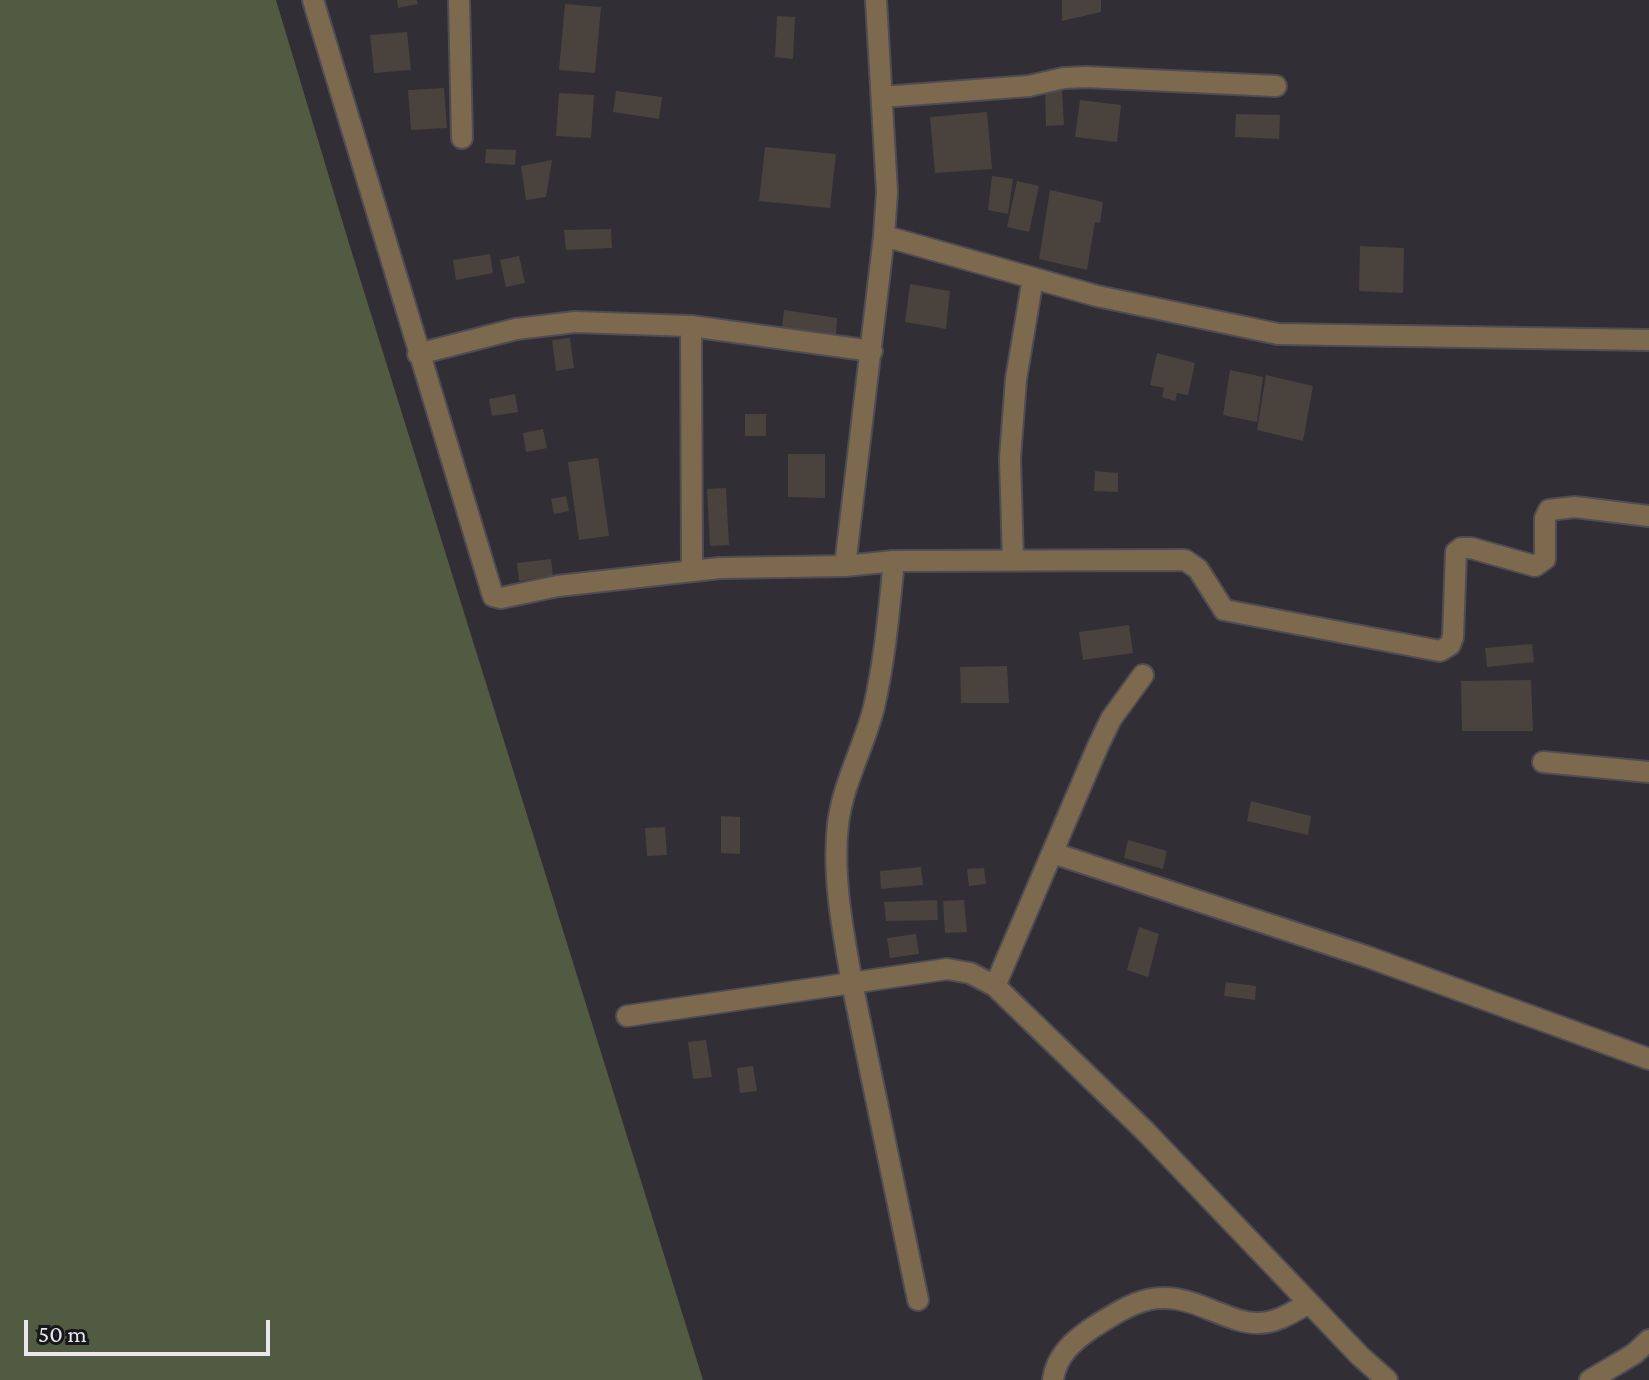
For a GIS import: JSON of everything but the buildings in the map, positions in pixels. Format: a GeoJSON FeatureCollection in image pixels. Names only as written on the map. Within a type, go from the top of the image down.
{"type":"FeatureCollection","features":[{"type":"Feature","properties":{"kind":"street"},"geometry":{"type":"LineString","coordinates":[[313,0],[493,596],[501,598],[558,586],[692,571],[845,566],[894,561],[1185,560],[1198,569],[1224,610],[1440,651],[1450,645],[1453,637],[1456,552],[1461,548],[1535,566],[1545,559],[1545,518],[1549,510],[1575,507],[1649,516]]}},
{"type":"Feature","properties":{"kind":"street"},"geometry":{"type":"LineString","coordinates":[[459,0],[462,138]]}},
{"type":"Feature","properties":{"kind":"street"},"geometry":{"type":"LineString","coordinates":[[845,566],[872,351],[887,192],[876,0]]}},
{"type":"Feature","properties":{"kind":"street"},"geometry":{"type":"LineString","coordinates":[[882,97],[1029,86],[1064,78],[1086,77],[1276,86]]}},
{"type":"Feature","properties":{"kind":"street"},"geometry":{"type":"LineString","coordinates":[[884,236],[1097,296],[1278,334],[1649,340]]}},
{"type":"Feature","properties":{"kind":"street"},"geometry":{"type":"LineString","coordinates":[[1013,560],[1010,458],[1016,379],[1033,278]]}},
{"type":"Feature","properties":{"kind":"street"},"geometry":{"type":"LineString","coordinates":[[418,354],[516,329],[575,322],[691,326],[872,351]]}},
{"type":"Feature","properties":{"kind":"street"},"geometry":{"type":"LineString","coordinates":[[691,326],[692,571]]}},
{"type":"Feature","properties":{"kind":"street"},"geometry":{"type":"LineString","coordinates":[[894,561],[882,665],[873,710],[845,789],[838,826],[843,932],[918,1300]]}},
{"type":"Feature","properties":{"kind":"street"},"geometry":{"type":"LineString","coordinates":[[995,986],[1111,719],[1143,675]]}},
{"type":"Feature","properties":{"kind":"street"},"geometry":{"type":"LineString","coordinates":[[1543,762],[1649,772]]}},
{"type":"Feature","properties":{"kind":"street"},"geometry":{"type":"LineString","coordinates":[[1053,853],[1368,957],[1649,1059]]}},
{"type":"Feature","properties":{"kind":"street"},"geometry":{"type":"LineString","coordinates":[[627,1016],[947,969],[970,973],[995,986],[1146,1132],[1360,1356],[1387,1380]]}},
{"type":"Feature","properties":{"kind":"street"},"geometry":{"type":"LineString","coordinates":[[1053,1380],[1054,1370],[1071,1342],[1129,1304],[1160,1297],[1189,1300],[1240,1322],[1260,1323],[1279,1319],[1309,1303]]}},
{"type":"Feature","properties":{"kind":"street"},"geometry":{"type":"LineString","coordinates":[[1590,1380],[1634,1354],[1649,1340]]}},
{"type":"Feature","properties":{"kind":"green space"},"geometry":{"type":"Polygon","coordinates":[[[0,0],[276,0],[703,1380],[0,1380],[0,0]]]}}]}
